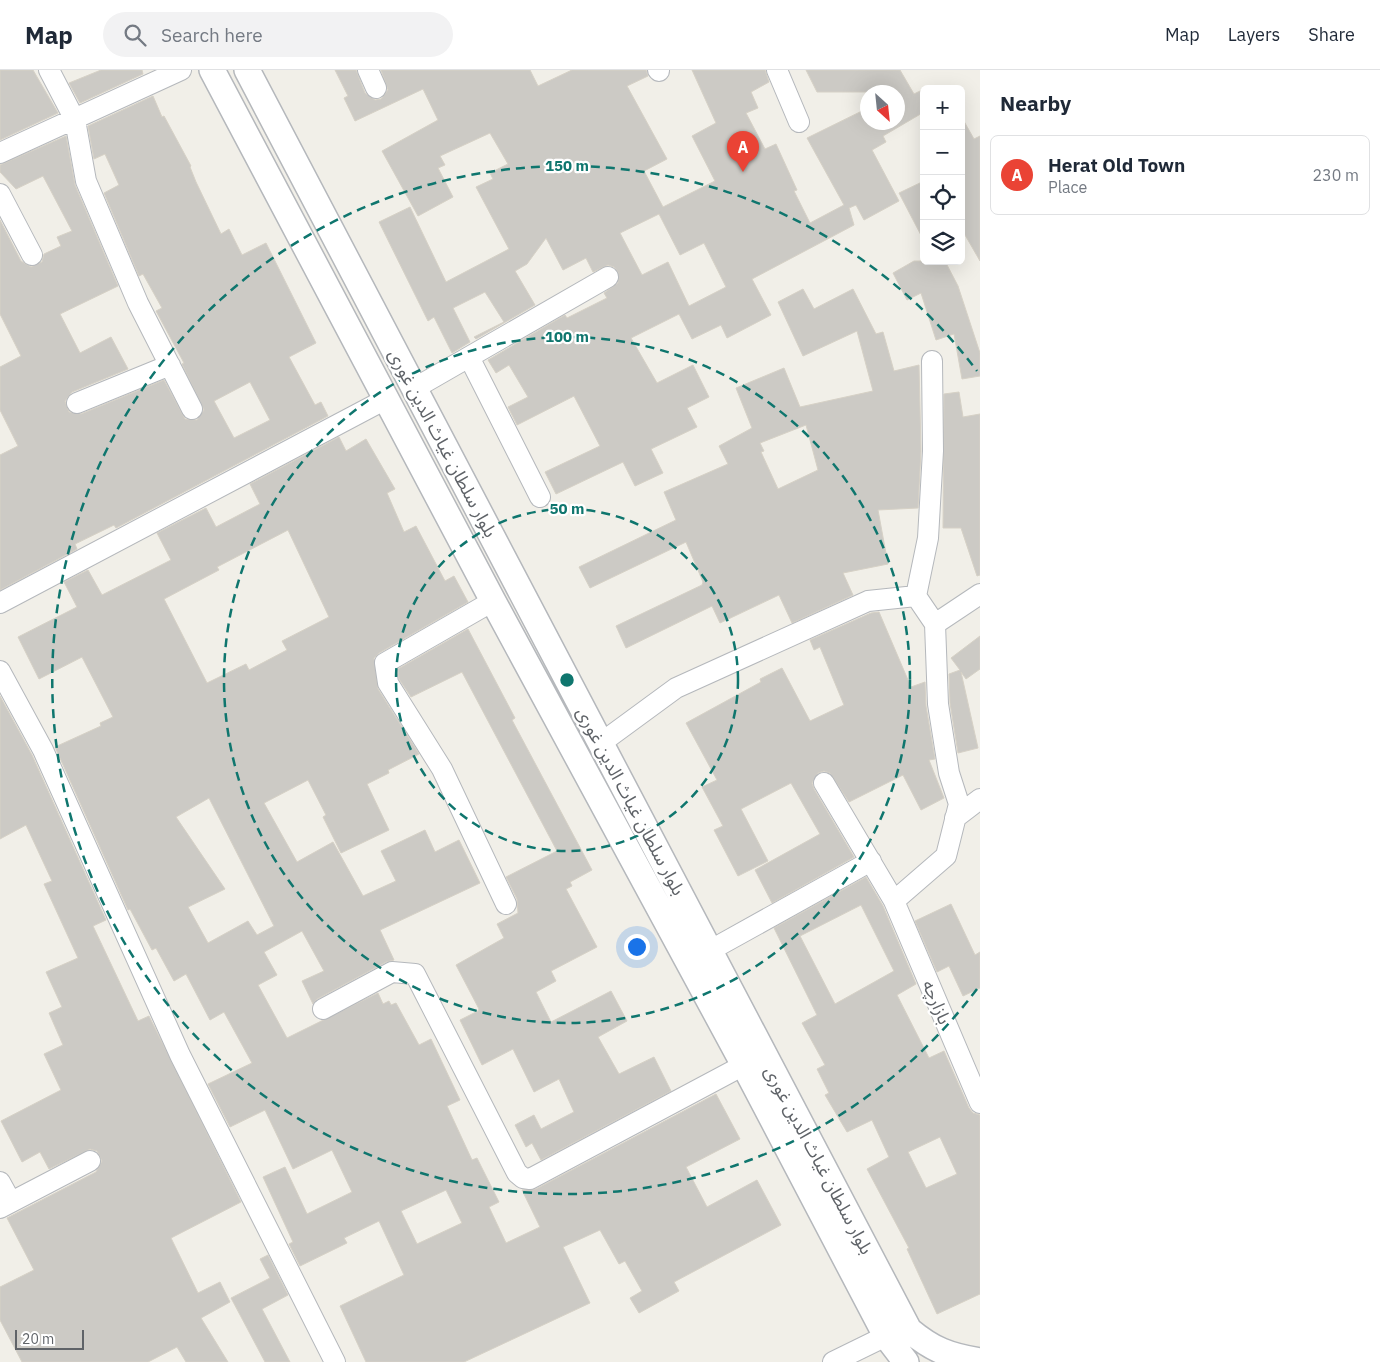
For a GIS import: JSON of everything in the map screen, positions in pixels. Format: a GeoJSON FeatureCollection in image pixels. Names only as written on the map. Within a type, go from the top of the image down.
{"type":"FeatureCollection","features":[{"type":"Feature","properties":{"kind":"street"},"geometry":{"type":"LineString","coordinates":[[49,70],[76,120],[86,181],[138,303],[192,409]]}},
{"type":"Feature","properties":{"kind":"street"},"geometry":{"type":"LineString","coordinates":[[0,153],[76,120],[181,70]]}},
{"type":"Feature","properties":{"kind":"street"},"geometry":{"type":"LineString","coordinates":[[212,70],[493,601],[744,1064],[898,1333],[906,1362]]}},
{"type":"Feature","properties":{"kind":"street","name":"بلوار سلطان غیاث الدین غوری"},"geometry":{"type":"LineString","coordinates":[[247,70],[709,951],[898,1333],[958,1357],[980,1361]]}},
{"type":"Feature","properties":{"kind":"street"},"geometry":{"type":"LineString","coordinates":[[368,70],[376,88]]}},
{"type":"Feature","properties":{"kind":"street"},"geometry":{"type":"LineString","coordinates":[[777,70],[799,122]]}},
{"type":"Feature","properties":{"kind":"street"},"geometry":{"type":"LineString","coordinates":[[0,194],[32,255]]}},
{"type":"Feature","properties":{"kind":"street"},"geometry":{"type":"LineString","coordinates":[[415,388],[608,277]]}},
{"type":"Feature","properties":{"kind":"street"},"geometry":{"type":"LineString","coordinates":[[469,357],[540,497]]}},
{"type":"Feature","properties":{"kind":"street"},"geometry":{"type":"LineString","coordinates":[[894,901],[946,856],[959,804],[949,773],[938,704],[935,624],[916,596],[928,538],[933,451],[932,362]]}},
{"type":"Feature","properties":{"kind":"street"},"geometry":{"type":"LineString","coordinates":[[77,403],[170,365]]}},
{"type":"Feature","properties":{"kind":"street"},"geometry":{"type":"LineString","coordinates":[[0,603],[386,399]]}},
{"type":"Feature","properties":{"kind":"street"},"geometry":{"type":"LineString","coordinates":[[935,624],[980,594]]}},
{"type":"Feature","properties":{"kind":"street"},"geometry":{"type":"LineString","coordinates":[[601,742],[676,688],[868,601],[916,596]]}},
{"type":"Feature","properties":{"kind":"street"},"geometry":{"type":"LineString","coordinates":[[493,601],[385,663],[388,683],[442,769],[506,904]]}},
{"type":"Feature","properties":{"kind":"street"},"geometry":{"type":"LineString","coordinates":[[0,671],[44,750],[180,1056],[335,1362]]}},
{"type":"Feature","properties":{"kind":"street","name":"بازارچه"},"geometry":{"type":"LineString","coordinates":[[824,783],[894,901],[980,1103]]}},
{"type":"Feature","properties":{"kind":"street"},"geometry":{"type":"LineString","coordinates":[[955,818],[980,799]]}},
{"type":"Feature","properties":{"kind":"street"},"geometry":{"type":"LineString","coordinates":[[709,951],[871,861]]}},
{"type":"Feature","properties":{"kind":"street"},"geometry":{"type":"LineString","coordinates":[[323,1009],[392,972],[415,974],[518,1173],[523,1178],[530,1179],[744,1064]]}},
{"type":"Feature","properties":{"kind":"street"},"geometry":{"type":"LineString","coordinates":[[0,1182],[6,1205],[90,1161]]}},
{"type":"Feature","properties":{"kind":"street"},"geometry":{"type":"LineString","coordinates":[[832,1362],[898,1333]]}},
{"type":"Feature","properties":{"kind":"building"},"geometry":{"type":"Polygon","coordinates":[[[0,70],[33,70],[58,113],[0,140],[0,70]]]}},
{"type":"Feature","properties":{"kind":"building"},"geometry":{"type":"Polygon","coordinates":[[[101,70],[142,70],[143,74],[80,103],[69,83],[101,70]]]}},
{"type":"Feature","properties":{"kind":"building"},"geometry":{"type":"Polygon","coordinates":[[[335,70],[356,70],[365,93],[375,100],[381,99],[388,90],[381,70],[530,70],[538,86],[572,70],[646,70],[648,76],[627,86],[667,159],[644,171],[663,207],[715,181],[692,136],[716,123],[692,70],[765,70],[769,82],[751,92],[758,108],[746,113],[765,149],[776,144],[797,190],[794,191],[810,223],[844,205],[807,138],[860,112],[860,130],[893,130],[883,136],[886,142],[872,150],[899,201],[864,220],[856,205],[849,208],[854,225],[752,279],[771,315],[727,338],[721,325],[692,339],[679,314],[631,338],[657,383],[693,365],[709,397],[687,408],[697,427],[651,449],[663,473],[635,486],[623,462],[556,494],[545,472],[600,446],[574,396],[517,425],[508,407],[528,397],[509,365],[496,373],[488,360],[565,315],[567,318],[607,298],[604,293],[618,283],[618,272],[614,267],[608,265],[593,272],[586,258],[563,270],[546,238],[527,264],[515,271],[535,305],[476,339],[474,337],[504,322],[485,292],[453,308],[470,342],[452,353],[434,317],[428,321],[379,222],[410,207],[446,282],[509,249],[476,187],[493,179],[490,173],[508,164],[490,133],[440,156],[445,165],[438,168],[453,197],[418,216],[382,151],[438,120],[423,89],[355,121],[344,98],[348,96],[335,70]],[[659,214],[620,233],[642,275],[668,262],[689,306],[726,287],[704,243],[680,255],[659,214]]]}},
{"type":"Feature","properties":{"kind":"building"},"geometry":{"type":"Polygon","coordinates":[[[806,70],[900,70],[914,94],[920,91],[920,114],[905,123],[905,85],[860,85],[860,92],[817,92],[806,70]]]}},
{"type":"Feature","properties":{"kind":"building"},"geometry":{"type":"Polygon","coordinates":[[[153,96],[162,117],[164,116],[191,166],[196,182],[221,234],[229,229],[242,255],[266,243],[316,343],[289,357],[315,405],[321,402],[328,416],[116,528],[114,525],[75,544],[77,549],[0,590],[0,455],[18,446],[0,410],[0,367],[21,356],[0,314],[0,220],[21,261],[31,267],[42,262],[44,254],[61,246],[57,237],[72,231],[43,176],[16,189],[0,172],[0,165],[66,136],[75,185],[118,286],[60,314],[80,353],[111,337],[128,369],[72,392],[65,401],[69,412],[81,414],[164,380],[185,419],[197,420],[204,410],[182,364],[184,363],[156,311],[162,308],[143,274],[139,276],[104,193],[119,185],[105,154],[94,159],[88,126],[153,96]],[[250,382],[214,401],[234,438],[270,420],[250,382]]]}},
{"type":"Feature","properties":{"kind":"building"},"geometry":{"type":"Polygon","coordinates":[[[965,123],[974,139],[980,136],[980,261],[965,235],[965,123]]]}},
{"type":"Feature","properties":{"kind":"building"},"geometry":{"type":"Polygon","coordinates":[[[920,183],[920,233],[899,193],[920,183]]]}},
{"type":"Feature","properties":{"kind":"building"},"geometry":{"type":"Polygon","coordinates":[[[914,261],[920,261],[920,265],[947,265],[958,286],[980,353],[980,376],[962,379],[954,334],[936,340],[921,293],[907,300],[893,273],[914,261]]]}},
{"type":"Feature","properties":{"kind":"building"},"geometry":{"type":"Polygon","coordinates":[[[803,289],[814,309],[853,289],[876,334],[883,332],[894,371],[919,365],[921,451],[918,508],[878,510],[888,564],[843,573],[853,595],[792,623],[779,595],[720,623],[712,606],[626,648],[616,626],[702,585],[703,582],[686,542],[590,588],[579,567],[676,520],[664,492],[728,464],[719,446],[752,428],[736,388],[784,368],[800,407],[873,391],[857,331],[803,356],[778,302],[803,289]],[[806,425],[760,443],[764,451],[761,452],[778,489],[818,470],[806,425]]]}},
{"type":"Feature","properties":{"kind":"building"},"geometry":{"type":"Polygon","coordinates":[[[959,392],[963,417],[980,414],[980,575],[977,576],[961,528],[943,528],[944,394],[959,392]]]}},
{"type":"Feature","properties":{"kind":"building"},"geometry":{"type":"Polygon","coordinates":[[[339,437],[346,451],[366,439],[395,489],[387,493],[404,532],[416,526],[445,581],[454,576],[468,602],[379,653],[374,658],[378,689],[419,754],[388,770],[389,773],[367,784],[389,830],[341,853],[323,817],[326,815],[308,780],[264,803],[297,862],[333,842],[363,896],[396,881],[381,851],[425,830],[435,852],[459,840],[480,883],[380,930],[394,960],[386,962],[317,999],[313,1004],[302,981],[324,971],[302,931],[264,952],[277,975],[258,985],[287,1038],[378,993],[383,1004],[389,1001],[391,1005],[396,1003],[419,1045],[431,1039],[460,1100],[447,1106],[472,1160],[477,1158],[499,1202],[489,1207],[506,1243],[540,1227],[522,1190],[536,1189],[716,1094],[740,1139],[686,1167],[707,1207],[757,1180],[781,1225],[674,1282],[679,1291],[639,1313],[630,1298],[642,1291],[625,1261],[619,1264],[600,1230],[563,1247],[590,1303],[464,1362],[366,1362],[340,1306],[404,1275],[379,1221],[344,1238],[347,1243],[300,1266],[289,1244],[293,1242],[263,1177],[285,1167],[307,1214],[352,1192],[332,1150],[293,1169],[265,1110],[230,1127],[208,1084],[252,1063],[224,1012],[210,1020],[186,974],[174,981],[156,948],[152,950],[130,909],[128,910],[55,747],[101,726],[100,723],[113,717],[82,657],[39,679],[18,637],[77,607],[64,582],[88,570],[102,595],[171,560],[157,533],[206,508],[216,527],[260,504],[250,484],[339,437]],[[288,530],[217,567],[219,570],[164,599],[207,683],[246,664],[249,670],[287,650],[282,641],[329,617],[288,530]],[[209,798],[176,817],[225,889],[188,907],[208,943],[248,921],[257,935],[274,926],[209,798]],[[446,1190],[401,1211],[417,1244],[462,1223],[446,1190]]]}},
{"type":"Feature","properties":{"kind":"building"},"geometry":{"type":"Polygon","coordinates":[[[879,612],[911,687],[925,682],[926,706],[935,759],[929,760],[944,798],[921,810],[903,775],[849,802],[830,773],[824,771],[818,773],[812,783],[814,789],[854,857],[772,903],[755,870],[820,834],[791,783],[741,809],[768,861],[738,876],[714,830],[723,826],[702,787],[717,780],[686,723],[761,682],[760,679],[782,668],[810,721],[844,705],[820,647],[814,650],[810,640],[871,613],[879,612]]]}},
{"type":"Feature","properties":{"kind":"building"},"geometry":{"type":"Polygon","coordinates":[[[468,629],[515,718],[512,720],[592,870],[570,882],[572,886],[566,889],[597,947],[551,971],[556,981],[536,992],[551,1022],[611,991],[627,1021],[598,1037],[619,1074],[654,1057],[671,1091],[541,1160],[532,1143],[526,1147],[515,1125],[534,1115],[541,1129],[574,1112],[559,1079],[534,1092],[513,1049],[482,1065],[460,1020],[479,1009],[456,965],[504,938],[497,924],[518,913],[517,899],[506,877],[557,851],[462,672],[411,697],[399,679],[398,669],[468,629]]]}},
{"type":"Feature","properties":{"kind":"building"},"geometry":{"type":"Polygon","coordinates":[[[980,636],[980,669],[966,679],[961,672],[978,748],[958,753],[950,703],[949,674],[960,670],[951,658],[980,636]]]}},
{"type":"Feature","properties":{"kind":"building"},"geometry":{"type":"Polygon","coordinates":[[[0,696],[32,755],[106,920],[93,926],[138,1021],[149,1016],[241,1202],[171,1238],[198,1293],[220,1282],[230,1302],[201,1318],[228,1362],[186,1362],[177,1347],[148,1362],[22,1362],[0,1320],[0,1287],[34,1270],[7,1218],[96,1172],[102,1161],[97,1151],[90,1149],[49,1169],[40,1152],[22,1162],[1,1121],[61,1090],[44,1054],[63,1045],[49,1013],[62,1007],[46,972],[78,958],[44,884],[52,881],[26,825],[0,839],[0,696]]]}},
{"type":"Feature","properties":{"kind":"building"},"geometry":{"type":"Polygon","coordinates":[[[866,877],[883,906],[916,984],[897,995],[929,1058],[944,1051],[969,1108],[973,1113],[980,1115],[980,1294],[937,1314],[907,1249],[909,1248],[867,1169],[889,1157],[872,1120],[847,1132],[825,1095],[829,1093],[817,1069],[825,1065],[802,1023],[817,1015],[774,928],[866,877]],[[861,905],[800,936],[835,1004],[894,971],[861,905]],[[940,1137],[908,1152],[926,1188],[957,1174],[940,1137]]]}},
{"type":"Feature","properties":{"kind":"building"},"geometry":{"type":"Polygon","coordinates":[[[951,904],[975,955],[980,952],[980,988],[963,996],[949,966],[937,972],[915,921],[951,904]]]}},
{"type":"Feature","properties":{"kind":"building"},"geometry":{"type":"Polygon","coordinates":[[[268,1255],[288,1295],[262,1309],[290,1362],[265,1362],[231,1298],[270,1278],[260,1259],[268,1255]]]}},
{"type":"Feature","properties":{"kind":"place","name":"Herat Old Town"},"geometry":{"type":"Point","coordinates":[743,172]}}]}
